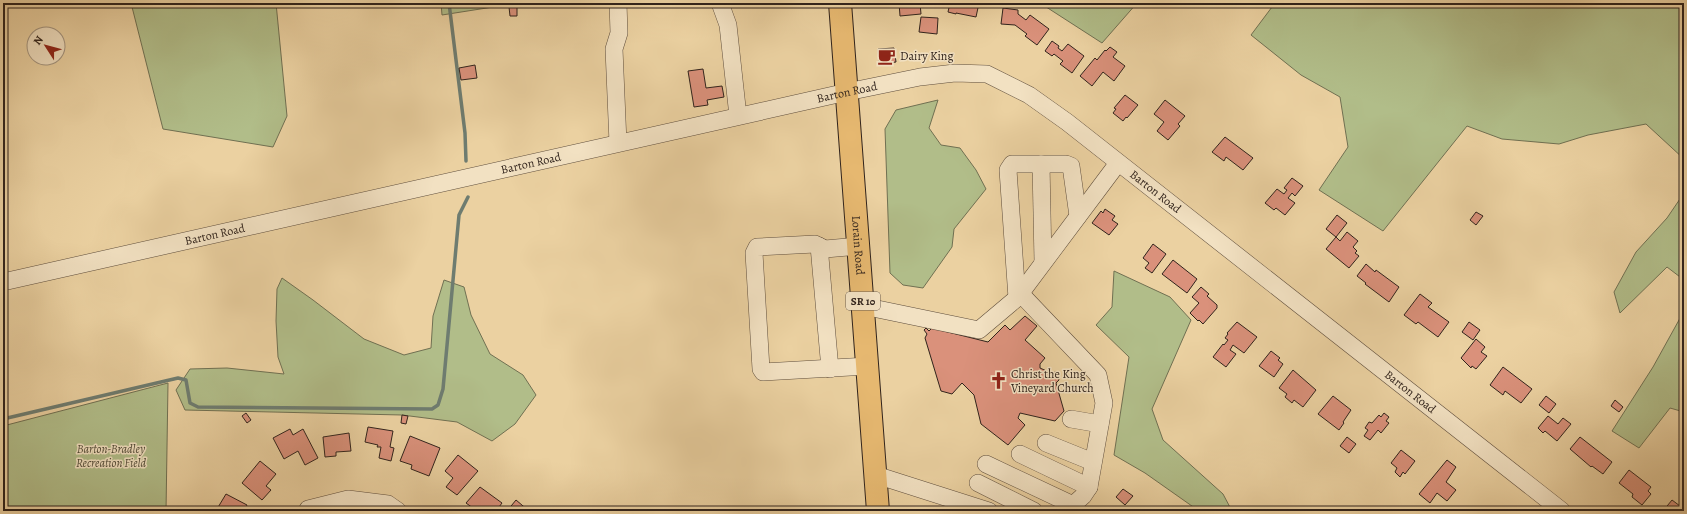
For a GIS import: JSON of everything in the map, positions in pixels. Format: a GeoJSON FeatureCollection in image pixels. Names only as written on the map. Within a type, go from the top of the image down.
{"type":"FeatureCollection","features":[{"type":"Feature","properties":{"kind":"main road","name":"Lorain Road"},"geometry":{"type":"LineString","coordinates":[[840,3],[878,511]]}},
{"type":"Feature","properties":{"kind":"street"},"geometry":{"type":"LineString","coordinates":[[618,3],[619,33],[614,48],[618,143]]}},
{"type":"Feature","properties":{"kind":"street"},"geometry":{"type":"LineString","coordinates":[[720,3],[728,25],[738,116]]}},
{"type":"Feature","properties":{"kind":"street","name":"Barton Road"},"geometry":{"type":"LineString","coordinates":[[3,282],[847,92],[920,77],[955,73],[987,74],[1029,95],[1562,511]]}},
{"type":"Feature","properties":{"kind":"street"},"geometry":{"type":"LineString","coordinates":[[863,306],[979,330],[1018,296],[1118,163]]}},
{"type":"Feature","properties":{"kind":"street"},"geometry":{"type":"LineString","coordinates":[[986,464],[1069,508],[1083,496],[1089,487],[1104,403],[1098,375],[1018,296],[1008,170],[1012,164],[1066,164],[1071,166],[1078,216]]}},
{"type":"Feature","properties":{"kind":"street"},"geometry":{"type":"LineString","coordinates":[[1041,164],[1044,262]]}},
{"type":"Feature","properties":{"kind":"street"},"geometry":{"type":"LineString","coordinates":[[859,246],[825,249],[815,244],[757,247],[754,253],[761,370],[764,372],[868,366]]}},
{"type":"Feature","properties":{"kind":"street"},"geometry":{"type":"LineString","coordinates":[[819,246],[830,369]]}},
{"type":"Feature","properties":{"kind":"street"},"geometry":{"type":"LineString","coordinates":[[1071,419],[1100,424]]}},
{"type":"Feature","properties":{"kind":"street"},"geometry":{"type":"LineString","coordinates":[[1046,444],[1093,462]]}},
{"type":"Feature","properties":{"kind":"street"},"geometry":{"type":"LineString","coordinates":[[1020,454],[1089,487]]}},
{"type":"Feature","properties":{"kind":"street"},"geometry":{"type":"LineString","coordinates":[[876,476],[989,511]]}},
{"type":"Feature","properties":{"kind":"street"},"geometry":{"type":"LineString","coordinates":[[978,483],[1002,504],[1034,511]]}},
{"type":"Feature","properties":{"kind":"street"},"geometry":{"type":"LineString","coordinates":[[307,511],[308,509],[348,499],[388,504],[398,511]]}},
{"type":"Feature","properties":{"kind":"green space"},"geometry":{"type":"Polygon","coordinates":[[[131,3],[276,3],[287,116],[273,147],[163,129],[131,3]]]}},
{"type":"Feature","properties":{"kind":"green space"},"geometry":{"type":"Polygon","coordinates":[[[441,3],[498,3],[493,7],[442,15],[441,3]]]}},
{"type":"Feature","properties":{"kind":"green space"},"geometry":{"type":"Polygon","coordinates":[[[1040,3],[1137,3],[1102,43],[1040,3]]]}},
{"type":"Feature","properties":{"kind":"green space"},"geometry":{"type":"Polygon","coordinates":[[[1275,3],[1684,3],[1684,159],[1646,124],[1588,135],[1559,144],[1502,139],[1467,126],[1383,231],[1319,190],[1348,147],[1340,97],[1301,75],[1251,35],[1275,3]]]}},
{"type":"Feature","properties":{"kind":"green space"},"geometry":{"type":"Polygon","coordinates":[[[938,100],[929,128],[941,145],[960,148],[976,170],[986,189],[954,229],[952,247],[923,288],[903,285],[890,273],[885,129],[896,110],[938,100]]]}},
{"type":"Feature","properties":{"kind":"green space"},"geometry":{"type":"Polygon","coordinates":[[[1684,193],[1684,280],[1667,267],[1620,313],[1614,292],[1636,252],[1667,218],[1684,193]]]}},
{"type":"Feature","properties":{"kind":"green space"},"geometry":{"type":"Polygon","coordinates":[[[1114,271],[1170,297],[1191,320],[1152,409],[1163,440],[1223,494],[1232,511],[1199,511],[1145,473],[1114,455],[1129,357],[1096,325],[1112,307],[1114,271]]]}},
{"type":"Feature","properties":{"kind":"green space"},"geometry":{"type":"Polygon","coordinates":[[[282,278],[364,339],[404,355],[431,348],[433,316],[444,280],[464,287],[471,315],[490,354],[523,375],[536,395],[515,424],[492,441],[457,422],[402,415],[185,410],[176,390],[190,369],[227,368],[284,374],[278,357],[276,321],[277,289],[282,278]]]}},
{"type":"Feature","properties":{"kind":"green space"},"geometry":{"type":"Polygon","coordinates":[[[1684,311],[1684,412],[1670,408],[1639,448],[1612,431],[1653,367],[1684,311]]]}},
{"type":"Feature","properties":{"kind":"green space","name":"Barton-Bradley Recreation Field"},"geometry":{"type":"Polygon","coordinates":[[[168,383],[166,511],[3,511],[3,426],[168,383]]]}},
{"type":"Feature","properties":{"kind":"building"},"geometry":{"type":"Polygon","coordinates":[[[736,3],[757,3],[757,5],[736,6],[736,3]]]}},
{"type":"Feature","properties":{"kind":"building"},"geometry":{"type":"Polygon","coordinates":[[[899,3],[920,3],[921,14],[900,16],[899,3]]]}},
{"type":"Feature","properties":{"kind":"building"},"geometry":{"type":"Polygon","coordinates":[[[950,3],[979,3],[976,17],[948,12],[950,3]]]}},
{"type":"Feature","properties":{"kind":"building"},"geometry":{"type":"Polygon","coordinates":[[[517,6],[517,16],[510,16],[509,7],[517,6]]]}},
{"type":"Feature","properties":{"kind":"building"},"geometry":{"type":"Polygon","coordinates":[[[1003,8],[1018,10],[1018,14],[1026,20],[1030,15],[1049,29],[1037,45],[1025,36],[1027,34],[1015,25],[1001,24],[1003,8]]]}},
{"type":"Feature","properties":{"kind":"building"},"geometry":{"type":"Polygon","coordinates":[[[921,17],[938,18],[937,34],[919,32],[921,17]]]}},
{"type":"Feature","properties":{"kind":"building"},"geometry":{"type":"Polygon","coordinates":[[[1052,41],[1059,46],[1058,48],[1062,51],[1068,44],[1084,56],[1072,73],[1060,64],[1063,61],[1054,54],[1052,56],[1045,51],[1052,41]]]}},
{"type":"Feature","properties":{"kind":"building"},"geometry":{"type":"Polygon","coordinates":[[[1110,47],[1117,52],[1113,57],[1125,66],[1114,81],[1103,72],[1092,86],[1080,76],[1095,58],[1097,60],[1105,50],[1106,51],[1110,47]]]}},
{"type":"Feature","properties":{"kind":"building","name":"Dairy King"},"geometry":{"type":"Polygon","coordinates":[[[894,48],[896,62],[879,64],[878,49],[894,48]]]}},
{"type":"Feature","properties":{"kind":"building"},"geometry":{"type":"Polygon","coordinates":[[[475,65],[477,78],[461,80],[459,68],[475,65]]]}},
{"type":"Feature","properties":{"kind":"building"},"geometry":{"type":"Polygon","coordinates":[[[703,69],[706,88],[722,86],[724,97],[707,100],[708,105],[694,107],[688,71],[703,69]]]}},
{"type":"Feature","properties":{"kind":"building"},"geometry":{"type":"Polygon","coordinates":[[[1125,95],[1138,105],[1123,121],[1113,113],[1116,109],[1114,108],[1125,95]]]}},
{"type":"Feature","properties":{"kind":"building"},"geometry":{"type":"Polygon","coordinates":[[[1165,100],[1185,116],[1178,124],[1180,126],[1168,140],[1157,131],[1164,122],[1154,114],[1165,100]]]}},
{"type":"Feature","properties":{"kind":"building"},"geometry":{"type":"Polygon","coordinates":[[[1225,137],[1253,158],[1243,170],[1226,157],[1224,161],[1212,152],[1225,137]]]}},
{"type":"Feature","properties":{"kind":"building"},"geometry":{"type":"Polygon","coordinates":[[[1292,178],[1303,186],[1295,196],[1292,193],[1288,198],[1295,203],[1285,215],[1276,208],[1274,210],[1265,203],[1277,189],[1284,194],[1287,190],[1284,188],[1292,178]]]}},
{"type":"Feature","properties":{"kind":"building"},"geometry":{"type":"Polygon","coordinates":[[[1105,209],[1115,216],[1112,220],[1118,224],[1109,235],[1092,223],[1101,211],[1103,213],[1105,209]]]}},
{"type":"Feature","properties":{"kind":"building"},"geometry":{"type":"Polygon","coordinates":[[[1476,212],[1483,216],[1476,225],[1470,220],[1476,212]]]}},
{"type":"Feature","properties":{"kind":"building"},"geometry":{"type":"Polygon","coordinates":[[[1337,215],[1347,223],[1336,237],[1326,229],[1337,215]]]}},
{"type":"Feature","properties":{"kind":"building"},"geometry":{"type":"Polygon","coordinates":[[[1347,232],[1358,241],[1353,247],[1357,251],[1355,253],[1359,256],[1349,268],[1326,249],[1336,237],[1340,241],[1347,232]]]}},
{"type":"Feature","properties":{"kind":"building"},"geometry":{"type":"Polygon","coordinates":[[[1153,244],[1166,254],[1152,273],[1145,268],[1149,263],[1143,258],[1153,244]]]}},
{"type":"Feature","properties":{"kind":"building"},"geometry":{"type":"Polygon","coordinates":[[[1173,260],[1197,279],[1187,293],[1162,274],[1173,260]]]}},
{"type":"Feature","properties":{"kind":"building"},"geometry":{"type":"Polygon","coordinates":[[[1366,264],[1375,272],[1376,270],[1399,287],[1389,302],[1357,276],[1366,264]]]}},
{"type":"Feature","properties":{"kind":"building"},"geometry":{"type":"Polygon","coordinates":[[[1201,287],[1209,294],[1207,296],[1217,305],[1217,308],[1203,324],[1190,313],[1199,303],[1192,297],[1201,287]]]}},
{"type":"Feature","properties":{"kind":"building"},"geometry":{"type":"Polygon","coordinates":[[[1420,294],[1432,303],[1428,307],[1449,322],[1438,337],[1418,322],[1416,324],[1404,315],[1420,294]]]}},
{"type":"Feature","properties":{"kind":"building","name":"Christ the King Vineyard Church"},"geometry":{"type":"Polygon","coordinates":[[[1025,316],[1037,326],[1025,340],[1045,358],[1040,364],[1040,368],[1051,373],[1056,372],[1059,380],[1056,383],[1064,411],[1055,421],[1020,413],[1018,418],[1025,425],[1008,445],[981,424],[974,395],[962,383],[952,394],[941,391],[925,338],[927,334],[924,330],[926,328],[929,331],[932,328],[988,342],[1005,325],[1010,330],[1025,316]]]}},
{"type":"Feature","properties":{"kind":"building"},"geometry":{"type":"Polygon","coordinates":[[[1237,322],[1257,337],[1244,353],[1233,345],[1230,350],[1236,354],[1226,367],[1213,357],[1228,340],[1225,338],[1228,334],[1227,333],[1237,322]]]}},
{"type":"Feature","properties":{"kind":"building"},"geometry":{"type":"Polygon","coordinates":[[[1469,322],[1480,330],[1473,340],[1462,332],[1469,322]]]}},
{"type":"Feature","properties":{"kind":"building"},"geometry":{"type":"Polygon","coordinates":[[[1476,339],[1485,347],[1481,352],[1487,356],[1476,369],[1472,366],[1471,368],[1461,358],[1476,339]]]}},
{"type":"Feature","properties":{"kind":"building"},"geometry":{"type":"Polygon","coordinates":[[[1271,351],[1280,358],[1278,360],[1283,364],[1274,377],[1259,366],[1271,351]]]}},
{"type":"Feature","properties":{"kind":"building"},"geometry":{"type":"Polygon","coordinates":[[[1503,367],[1532,389],[1521,403],[1505,391],[1503,395],[1490,385],[1503,367]]]}},
{"type":"Feature","properties":{"kind":"building"},"geometry":{"type":"Polygon","coordinates":[[[1293,370],[1316,390],[1303,407],[1294,400],[1292,403],[1285,397],[1287,394],[1279,388],[1293,370]]]}},
{"type":"Feature","properties":{"kind":"building"},"geometry":{"type":"Polygon","coordinates":[[[1333,396],[1351,410],[1339,430],[1318,414],[1333,396]]]}},
{"type":"Feature","properties":{"kind":"building"},"geometry":{"type":"Polygon","coordinates":[[[1546,396],[1556,404],[1549,413],[1539,405],[1546,396]]]}},
{"type":"Feature","properties":{"kind":"building"},"geometry":{"type":"Polygon","coordinates":[[[1615,400],[1623,407],[1619,412],[1611,406],[1615,400]]]}},
{"type":"Feature","properties":{"kind":"building"},"geometry":{"type":"Polygon","coordinates":[[[246,413],[251,420],[247,423],[242,416],[246,413]]]}},
{"type":"Feature","properties":{"kind":"building"},"geometry":{"type":"Polygon","coordinates":[[[1384,413],[1389,417],[1386,421],[1389,423],[1381,433],[1378,430],[1370,440],[1364,436],[1368,430],[1365,428],[1369,422],[1372,423],[1379,415],[1381,417],[1384,413]]]}},
{"type":"Feature","properties":{"kind":"building"},"geometry":{"type":"Polygon","coordinates":[[[402,415],[408,416],[406,424],[401,423],[402,415]]]}},
{"type":"Feature","properties":{"kind":"building"},"geometry":{"type":"Polygon","coordinates":[[[1548,416],[1558,424],[1563,418],[1571,424],[1557,441],[1545,431],[1543,433],[1538,428],[1548,416]]]}},
{"type":"Feature","properties":{"kind":"building"},"geometry":{"type":"Polygon","coordinates":[[[368,427],[393,431],[390,447],[394,448],[391,461],[379,458],[381,447],[365,442],[368,427]]]}},
{"type":"Feature","properties":{"kind":"building"},"geometry":{"type":"Polygon","coordinates":[[[290,429],[293,435],[303,429],[318,458],[305,465],[298,451],[284,459],[273,438],[290,429]]]}},
{"type":"Feature","properties":{"kind":"building"},"geometry":{"type":"Polygon","coordinates":[[[349,433],[351,451],[336,452],[336,456],[325,457],[323,437],[349,433]]]}},
{"type":"Feature","properties":{"kind":"building"},"geometry":{"type":"Polygon","coordinates":[[[410,436],[440,448],[429,476],[411,469],[412,465],[400,461],[410,436]]]}},
{"type":"Feature","properties":{"kind":"building"},"geometry":{"type":"Polygon","coordinates":[[[1347,437],[1356,444],[1349,453],[1340,446],[1347,437]]]}},
{"type":"Feature","properties":{"kind":"building"},"geometry":{"type":"Polygon","coordinates":[[[1580,437],[1612,462],[1603,474],[1592,466],[1591,467],[1570,449],[1580,437]]]}},
{"type":"Feature","properties":{"kind":"building"},"geometry":{"type":"Polygon","coordinates":[[[1401,450],[1415,461],[1405,474],[1403,472],[1400,477],[1395,472],[1397,468],[1391,463],[1401,450]]]}},
{"type":"Feature","properties":{"kind":"building"},"geometry":{"type":"Polygon","coordinates":[[[458,455],[478,471],[457,495],[446,487],[453,478],[445,471],[458,455]]]}},
{"type":"Feature","properties":{"kind":"building"},"geometry":{"type":"Polygon","coordinates":[[[1447,460],[1456,467],[1446,482],[1456,490],[1447,501],[1437,493],[1430,503],[1419,494],[1447,460]]]}},
{"type":"Feature","properties":{"kind":"building"},"geometry":{"type":"Polygon","coordinates":[[[260,461],[276,474],[266,486],[271,490],[262,500],[242,483],[260,461]]]}},
{"type":"Feature","properties":{"kind":"building"},"geometry":{"type":"Polygon","coordinates":[[[1629,470],[1651,487],[1648,491],[1651,494],[1642,505],[1632,497],[1633,494],[1619,483],[1629,470]]]}},
{"type":"Feature","properties":{"kind":"building"},"geometry":{"type":"Polygon","coordinates":[[[480,487],[502,503],[496,511],[480,511],[478,509],[477,511],[466,503],[480,487]]]}},
{"type":"Feature","properties":{"kind":"building"},"geometry":{"type":"Polygon","coordinates":[[[1123,489],[1133,496],[1125,505],[1116,497],[1123,489]]]}},
{"type":"Feature","properties":{"kind":"building"},"geometry":{"type":"Polygon","coordinates":[[[226,494],[247,505],[244,511],[221,511],[217,509],[226,494]]]}},
{"type":"Feature","properties":{"kind":"building"},"geometry":{"type":"Polygon","coordinates":[[[516,500],[529,511],[507,511],[516,500]]]}},
{"type":"Feature","properties":{"kind":"building"},"geometry":{"type":"Polygon","coordinates":[[[1672,500],[1684,509],[1684,511],[1663,511],[1672,500]]]}},
{"type":"Feature","properties":{"kind":"waterway"},"geometry":{"type":"LineString","coordinates":[[449,3],[465,133],[466,161]]}},
{"type":"Feature","properties":{"kind":"waterway"},"geometry":{"type":"LineString","coordinates":[[3,419],[178,378],[186,380],[190,403],[198,407],[432,409],[438,405],[443,389],[459,215],[468,197]]}},
{"type":"Feature","properties":{"kind":"place","name":"Dairy King"},"geometry":{"type":"Point","coordinates":[887,56]}},
{"type":"Feature","properties":{"kind":"place","name":"Christ the King Vineyard Church"},"geometry":{"type":"Point","coordinates":[998,381]}}]}
